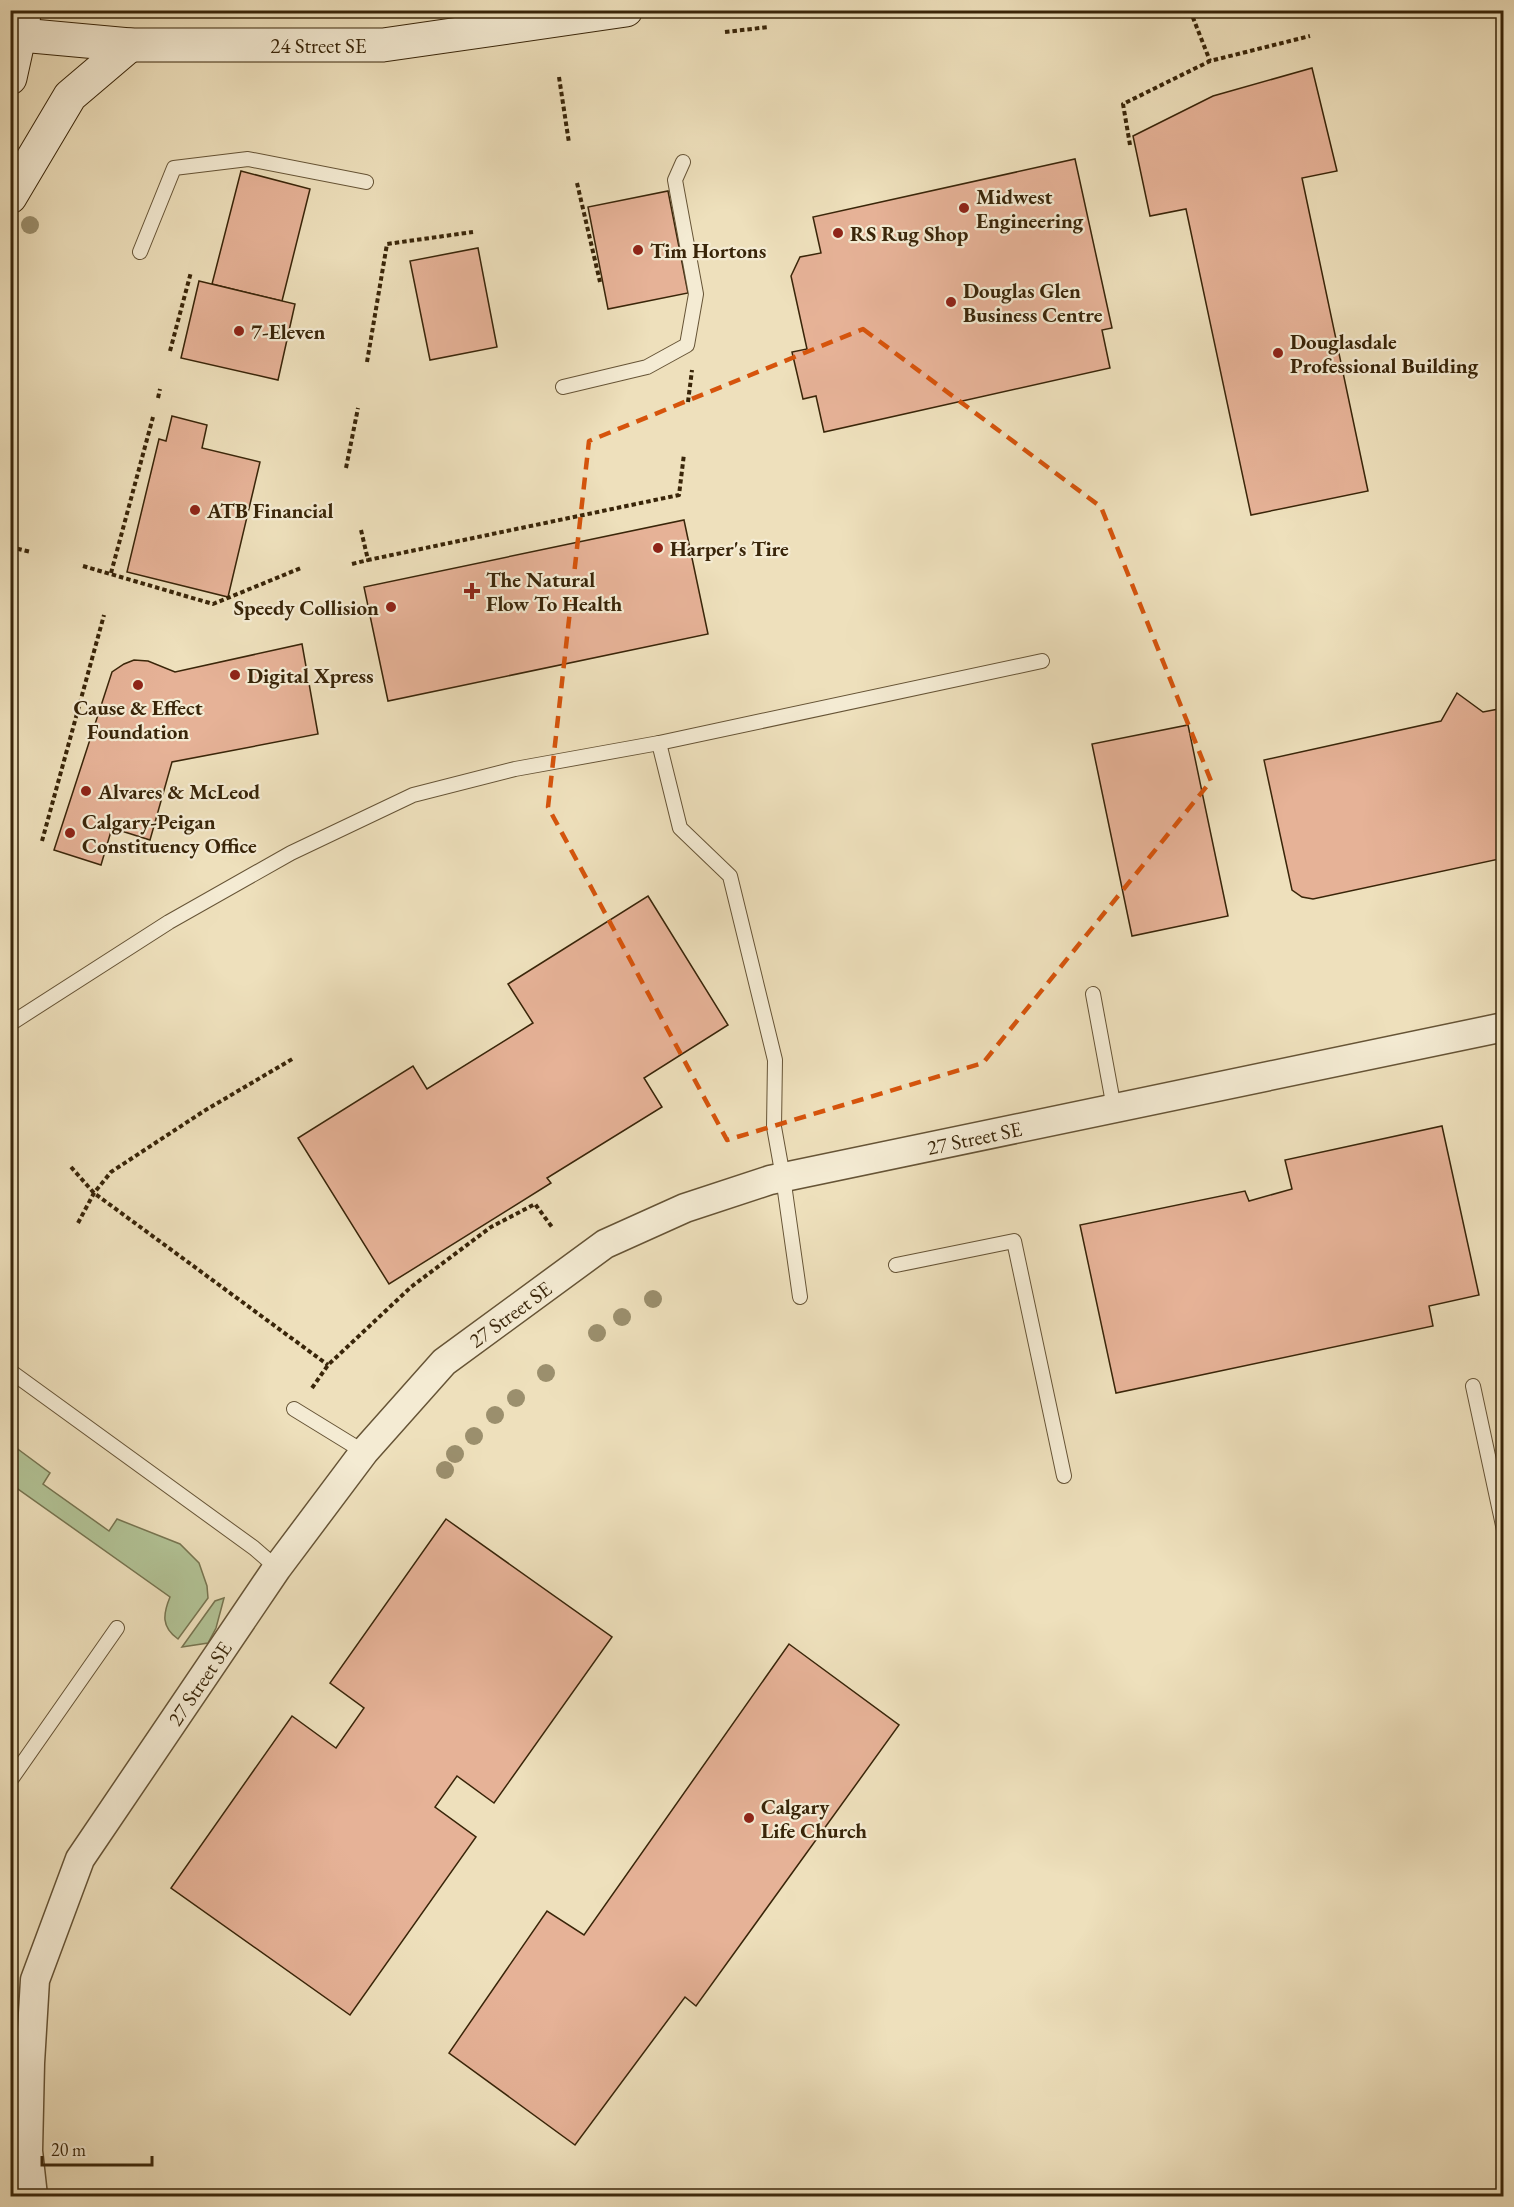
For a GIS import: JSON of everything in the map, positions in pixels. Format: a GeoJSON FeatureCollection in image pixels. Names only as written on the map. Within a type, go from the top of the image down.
{"type":"FeatureCollection","features":[{"type":"Feature","properties":{"kind":"main road","name":"24 Street SE"},"geometry":{"type":"LineString","coordinates":[[18,27],[130,45],[383,45],[626,10]]}},
{"type":"Feature","properties":{"kind":"main road"},"geometry":{"type":"LineString","coordinates":[[10,78],[18,27]]}},
{"type":"Feature","properties":{"kind":"main road"},"geometry":{"type":"LineString","coordinates":[[10,197],[70,96],[130,45]]}},
{"type":"Feature","properties":{"kind":"street","name":"27 Street SE"},"geometry":{"type":"LineString","coordinates":[[33,2196],[28,2151],[35,1980],[80,1859],[277,1568],[364,1452],[444,1362],[605,1244],[685,1208],[783,1177],[1503,1027]]}},
{"type":"Feature","properties":{"kind":"lane"},"geometry":{"type":"LineString","coordinates":[[140,252],[174,168],[248,159],[366,182]]}},
{"type":"Feature","properties":{"kind":"lane"},"geometry":{"type":"LineString","coordinates":[[563,387],[647,367],[687,345],[696,294],[675,180],[683,162]]}},
{"type":"Feature","properties":{"kind":"lane"},"geometry":{"type":"LineString","coordinates":[[10,1024],[169,922],[291,853],[413,795],[515,769],[659,743],[1042,661]]}},
{"type":"Feature","properties":{"kind":"lane"},"geometry":{"type":"LineString","coordinates":[[659,743],[680,828],[730,876],[775,1060],[774,1127],[800,1297]]}},
{"type":"Feature","properties":{"kind":"lane"},"geometry":{"type":"LineString","coordinates":[[1093,994],[1114,1108]]}},
{"type":"Feature","properties":{"kind":"lane"},"geometry":{"type":"LineString","coordinates":[[896,1264],[1014,1241],[1064,1476]]}},
{"type":"Feature","properties":{"kind":"lane"},"geometry":{"type":"LineString","coordinates":[[10,1371],[254,1548],[277,1568]]}},
{"type":"Feature","properties":{"kind":"lane"},"geometry":{"type":"LineString","coordinates":[[1473,1386],[1503,1530]]}},
{"type":"Feature","properties":{"kind":"lane"},"geometry":{"type":"LineString","coordinates":[[294,1409],[364,1452]]}},
{"type":"Feature","properties":{"kind":"lane"},"geometry":{"type":"LineString","coordinates":[[10,1781],[117,1628]]}},
{"type":"Feature","properties":{"kind":"path"},"geometry":{"type":"LineString","coordinates":[[1190,10],[1210,61]]}},
{"type":"Feature","properties":{"kind":"path"},"geometry":{"type":"LineString","coordinates":[[724,32],[769,27]]}},
{"type":"Feature","properties":{"kind":"path"},"geometry":{"type":"LineString","coordinates":[[1130,145],[1123,105],[1210,61],[1310,36]]}},
{"type":"Feature","properties":{"kind":"path"},"geometry":{"type":"LineString","coordinates":[[559,77],[569,143]]}},
{"type":"Feature","properties":{"kind":"path"},"geometry":{"type":"LineString","coordinates":[[577,183],[600,282]]}},
{"type":"Feature","properties":{"kind":"path"},"geometry":{"type":"LineString","coordinates":[[367,362],[387,244],[472,232]]}},
{"type":"Feature","properties":{"kind":"path"},"geometry":{"type":"LineString","coordinates":[[170,351],[191,272]]}},
{"type":"Feature","properties":{"kind":"path"},"geometry":{"type":"LineString","coordinates":[[158,398],[160,389]]}},
{"type":"Feature","properties":{"kind":"path"},"geometry":{"type":"LineString","coordinates":[[346,468],[358,408]]}},
{"type":"Feature","properties":{"kind":"path"},"geometry":{"type":"LineString","coordinates":[[111,573],[153,417]]}},
{"type":"Feature","properties":{"kind":"path"},"geometry":{"type":"LineString","coordinates":[[352,564],[680,495],[684,454]]}},
{"type":"Feature","properties":{"kind":"path"},"geometry":{"type":"LineString","coordinates":[[361,530],[368,560]]}},
{"type":"Feature","properties":{"kind":"path"},"geometry":{"type":"LineString","coordinates":[[10,547],[31,552]]}},
{"type":"Feature","properties":{"kind":"path"},"geometry":{"type":"LineString","coordinates":[[83,566],[213,604],[301,568]]}},
{"type":"Feature","properties":{"kind":"path"},"geometry":{"type":"LineString","coordinates":[[42,842],[104,615]]}},
{"type":"Feature","properties":{"kind":"path"},"geometry":{"type":"LineString","coordinates":[[78,1223],[94,1193],[111,1172],[204,1111],[294,1058]]}},
{"type":"Feature","properties":{"kind":"path"},"geometry":{"type":"LineString","coordinates":[[71,1167],[94,1193],[328,1365]]}},
{"type":"Feature","properties":{"kind":"path"},"geometry":{"type":"LineString","coordinates":[[312,1388],[328,1365],[411,1287],[491,1227],[535,1204],[552,1227]]}},
{"type":"Feature","properties":{"kind":"highlighted area"},"geometry":{"type":"Polygon","coordinates":[[[863,329],[1101,507],[1211,781],[983,1063],[727,1140],[548,807],[589,441],[863,329]]]}},
{"type":"Feature","properties":{"kind":"green space"},"geometry":{"type":"Polygon","coordinates":[[[11,1444],[50,1473],[43,1484],[109,1531],[117,1519],[180,1544],[199,1563],[207,1586],[208,1598],[178,1639],[169,1630],[165,1620],[170,1597],[11,1484],[11,1444]]]}},
{"type":"Feature","properties":{"kind":"green space"},"geometry":{"type":"Polygon","coordinates":[[[224,1598],[216,1628],[208,1643],[182,1647],[215,1601],[224,1598]]]}},
{"type":"Feature","properties":{"kind":"building","name":"Douglasdale Professional Building"},"geometry":{"type":"Polygon","coordinates":[[[1312,68],[1337,171],[1302,178],[1368,491],[1251,515],[1186,209],[1150,216],[1133,136],[1213,96],[1312,68]]]}},
{"type":"Feature","properties":{"kind":"building","name":"Douglas Glen Business Centre"},"geometry":{"type":"Polygon","coordinates":[[[1075,159],[1112,328],[1102,330],[1110,368],[824,432],[816,396],[803,399],[792,352],[807,349],[791,276],[800,257],[821,253],[813,217],[1075,159]]]}},
{"type":"Feature","properties":{"kind":"building"},"geometry":{"type":"Polygon","coordinates":[[[241,171],[310,189],[282,301],[212,284],[241,171]]]}},
{"type":"Feature","properties":{"kind":"building","name":"Tim Hortons"},"geometry":{"type":"Polygon","coordinates":[[[668,191],[688,293],[608,309],[588,207],[668,191]]]}},
{"type":"Feature","properties":{"kind":"building"},"geometry":{"type":"Polygon","coordinates":[[[478,248],[497,347],[430,360],[410,261],[478,248]]]}},
{"type":"Feature","properties":{"kind":"building"},"geometry":{"type":"Polygon","coordinates":[[[199,281],[295,304],[278,380],[181,358],[199,281]]]}},
{"type":"Feature","properties":{"kind":"building"},"geometry":{"type":"Polygon","coordinates":[[[172,416],[207,425],[202,448],[260,462],[228,597],[127,572],[159,439],[166,441],[172,416]]]}},
{"type":"Feature","properties":{"kind":"building"},"geometry":{"type":"Polygon","coordinates":[[[684,520],[708,634],[388,701],[364,587],[684,520]]]}},
{"type":"Feature","properties":{"kind":"building"},"geometry":{"type":"Polygon","coordinates":[[[302,644],[318,734],[172,762],[150,840],[112,828],[101,865],[54,850],[112,672],[134,660],[148,661],[175,672],[302,644]]]}},
{"type":"Feature","properties":{"kind":"building"},"geometry":{"type":"Polygon","coordinates":[[[1457,693],[1483,712],[1504,708],[1504,858],[1313,899],[1302,897],[1292,890],[1264,760],[1441,721],[1457,693]]]}},
{"type":"Feature","properties":{"kind":"building"},"geometry":{"type":"Polygon","coordinates":[[[1188,725],[1228,916],[1132,936],[1092,744],[1188,725]]]}},
{"type":"Feature","properties":{"kind":"building"},"geometry":{"type":"Polygon","coordinates":[[[648,896],[728,1025],[644,1078],[662,1107],[547,1178],[551,1183],[389,1284],[298,1138],[413,1066],[427,1089],[533,1023],[508,984],[648,896]]]}},
{"type":"Feature","properties":{"kind":"building"},"geometry":{"type":"Polygon","coordinates":[[[1442,1126],[1479,1295],[1429,1306],[1433,1326],[1116,1393],[1080,1225],[1245,1191],[1249,1201],[1292,1189],[1285,1160],[1442,1126]]]}},
{"type":"Feature","properties":{"kind":"building"},"geometry":{"type":"Polygon","coordinates":[[[446,1519],[612,1637],[494,1803],[457,1776],[435,1807],[476,1837],[350,2015],[171,1888],[292,1716],[336,1748],[364,1708],[330,1683],[446,1519]]]}},
{"type":"Feature","properties":{"kind":"building","name":"Calgary Life Church"},"geometry":{"type":"Polygon","coordinates":[[[789,1644],[899,1725],[696,2006],[685,1997],[575,2145],[449,2053],[547,1911],[584,1935],[789,1644]]]}},
{"type":"Feature","properties":{"kind":"place","name":"Midwest Engineering"},"geometry":{"type":"Point","coordinates":[964,208]}},
{"type":"Feature","properties":{"kind":"place","name":"RS Rug Shop"},"geometry":{"type":"Point","coordinates":[838,233]}},
{"type":"Feature","properties":{"kind":"place","name":"Tim Hortons"},"geometry":{"type":"Point","coordinates":[638,250]}},
{"type":"Feature","properties":{"kind":"place","name":"Douglas Glen Business Centre"},"geometry":{"type":"Point","coordinates":[951,302]}},
{"type":"Feature","properties":{"kind":"place","name":"7-Eleven"},"geometry":{"type":"Point","coordinates":[239,331]}},
{"type":"Feature","properties":{"kind":"place","name":"Douglasdale Professional Building"},"geometry":{"type":"Point","coordinates":[1278,353]}},
{"type":"Feature","properties":{"kind":"place","name":"ATB Financial"},"geometry":{"type":"Point","coordinates":[195,510]}},
{"type":"Feature","properties":{"kind":"place","name":"Harper's Tire"},"geometry":{"type":"Point","coordinates":[658,548]}},
{"type":"Feature","properties":{"kind":"place","name":"The Natural Flow To Health"},"geometry":{"type":"Point","coordinates":[472,591]}},
{"type":"Feature","properties":{"kind":"place","name":"Speedy Collision"},"geometry":{"type":"Point","coordinates":[391,607]}},
{"type":"Feature","properties":{"kind":"place","name":"Digital Xpress"},"geometry":{"type":"Point","coordinates":[235,675]}},
{"type":"Feature","properties":{"kind":"place","name":"Cause & Effect Foundation"},"geometry":{"type":"Point","coordinates":[138,685]}},
{"type":"Feature","properties":{"kind":"place","name":"Alvares & McLeod"},"geometry":{"type":"Point","coordinates":[86,791]}},
{"type":"Feature","properties":{"kind":"place","name":"Calgary-Peigan Constituency Office"},"geometry":{"type":"Point","coordinates":[70,833]}},
{"type":"Feature","properties":{"kind":"place","name":"Calgary Life Church"},"geometry":{"type":"Point","coordinates":[749,1818]}}]}
